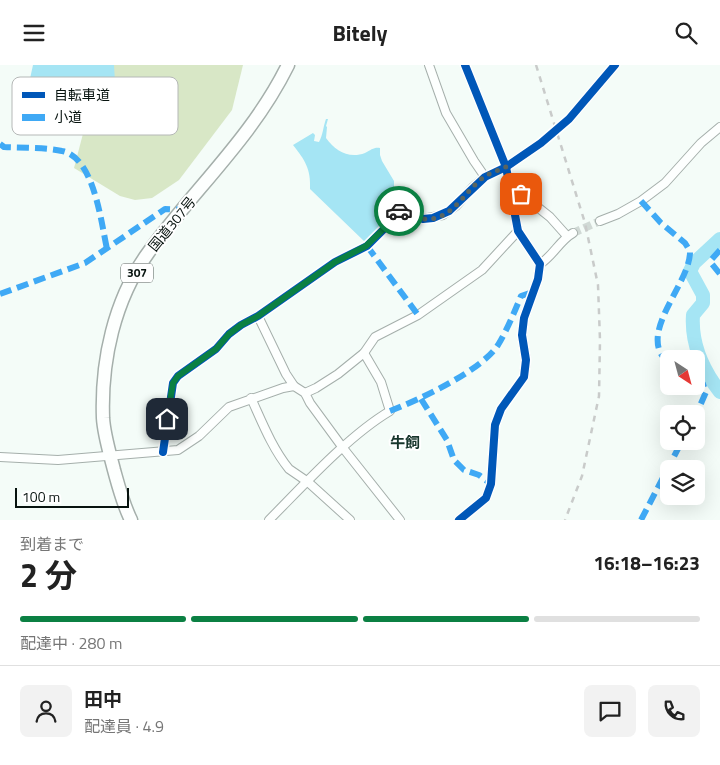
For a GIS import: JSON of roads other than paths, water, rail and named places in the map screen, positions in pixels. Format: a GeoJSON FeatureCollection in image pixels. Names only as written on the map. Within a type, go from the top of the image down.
{"type":"FeatureCollection","features":[{"type":"Feature","properties":{"kind":"highway","name":"国道307号"},"geometry":{"type":"LineString","coordinates":[[131,520],[123,503],[103,420],[104,374],[113,327],[124,295],[147,254],[248,132],[275,92],[288,65]]}},
{"type":"Feature","properties":{"kind":"street"},"geometry":{"type":"LineString","coordinates":[[429,65],[446,113],[485,177]]}},
{"type":"Feature","properties":{"kind":"street"},"geometry":{"type":"LineString","coordinates":[[459,520],[486,498],[489,491],[495,425],[501,409],[524,377],[526,359],[522,335],[524,318],[538,279],[540,264],[518,231],[506,167],[465,65]]}},
{"type":"Feature","properties":{"kind":"street"},"geometry":{"type":"LineString","coordinates":[[569,119],[615,65]]}},
{"type":"Feature","properties":{"kind":"street"},"geometry":{"type":"LineString","coordinates":[[600,221],[618,214],[641,201],[664,183],[701,143],[720,127]]}},
{"type":"Feature","properties":{"kind":"street"},"geometry":{"type":"LineString","coordinates":[[163,452],[173,383],[178,376],[216,349],[229,334],[335,262],[366,246],[394,219],[399,210],[423,219],[443,215],[456,206],[485,177],[506,167],[541,143]]}},
{"type":"Feature","properties":{"kind":"street"},"geometry":{"type":"LineString","coordinates":[[508,177],[521,194],[570,235],[548,259],[540,264]]}},
{"type":"Feature","properties":{"kind":"street"},"geometry":{"type":"LineString","coordinates":[[305,393],[338,374],[364,353],[375,337],[418,315],[482,270],[518,231]]}},
{"type":"Feature","properties":{"kind":"street"},"geometry":{"type":"LineString","coordinates":[[258,316],[294,387],[305,393],[310,403],[343,448],[400,520]]}},
{"type":"Feature","properties":{"kind":"street"},"geometry":{"type":"LineString","coordinates":[[269,520],[343,448],[376,419],[390,411],[381,382],[364,353]]}},
{"type":"Feature","properties":{"kind":"street"},"geometry":{"type":"LineString","coordinates":[[0,457],[58,460],[178,450],[199,436],[230,407],[283,388],[294,387]]}},
{"type":"Feature","properties":{"kind":"street"},"geometry":{"type":"LineString","coordinates":[[251,399],[268,435],[289,469],[308,482],[350,520]]}},
{"type":"Feature","properties":{"kind":"water"},"geometry":{"type":"Polygon","coordinates":[[[33,65],[114,65],[115,77],[30,77],[33,65]]]}},
{"type":"Feature","properties":{"kind":"water"},"geometry":{"type":"Polygon","coordinates":[[[326,119],[328,119],[326,138],[334,147],[343,153],[353,155],[365,153],[374,148],[380,148],[382,161],[394,181],[394,209],[379,229],[365,242],[310,189],[306,165],[293,145],[313,133],[315,135],[314,141],[319,142],[326,119]]]}},
{"type":"Feature","properties":{"kind":"waterway"},"geometry":{"type":"LineString","coordinates":[[720,239],[694,263],[690,271],[703,295],[703,303],[693,315],[696,346],[703,366],[720,392]]}},
{"type":"Feature","properties":{"kind":"tunnel"},"geometry":{"type":"LineString","coordinates":[[541,143],[569,119]]}},
{"type":"Feature","properties":{"kind":"tunnel"},"geometry":{"type":"LineString","coordinates":[[573,233],[600,221]]}},
{"type":"Feature","properties":{"kind":"railway"},"geometry":{"type":"LineString","coordinates":[[536,65],[585,223],[598,285],[600,340],[599,396],[582,476],[565,520]]}},
{"type":"Feature","properties":{"kind":"district","name":"牛飼"},"geometry":{"type":"Point","coordinates":[405,443]}}]}
